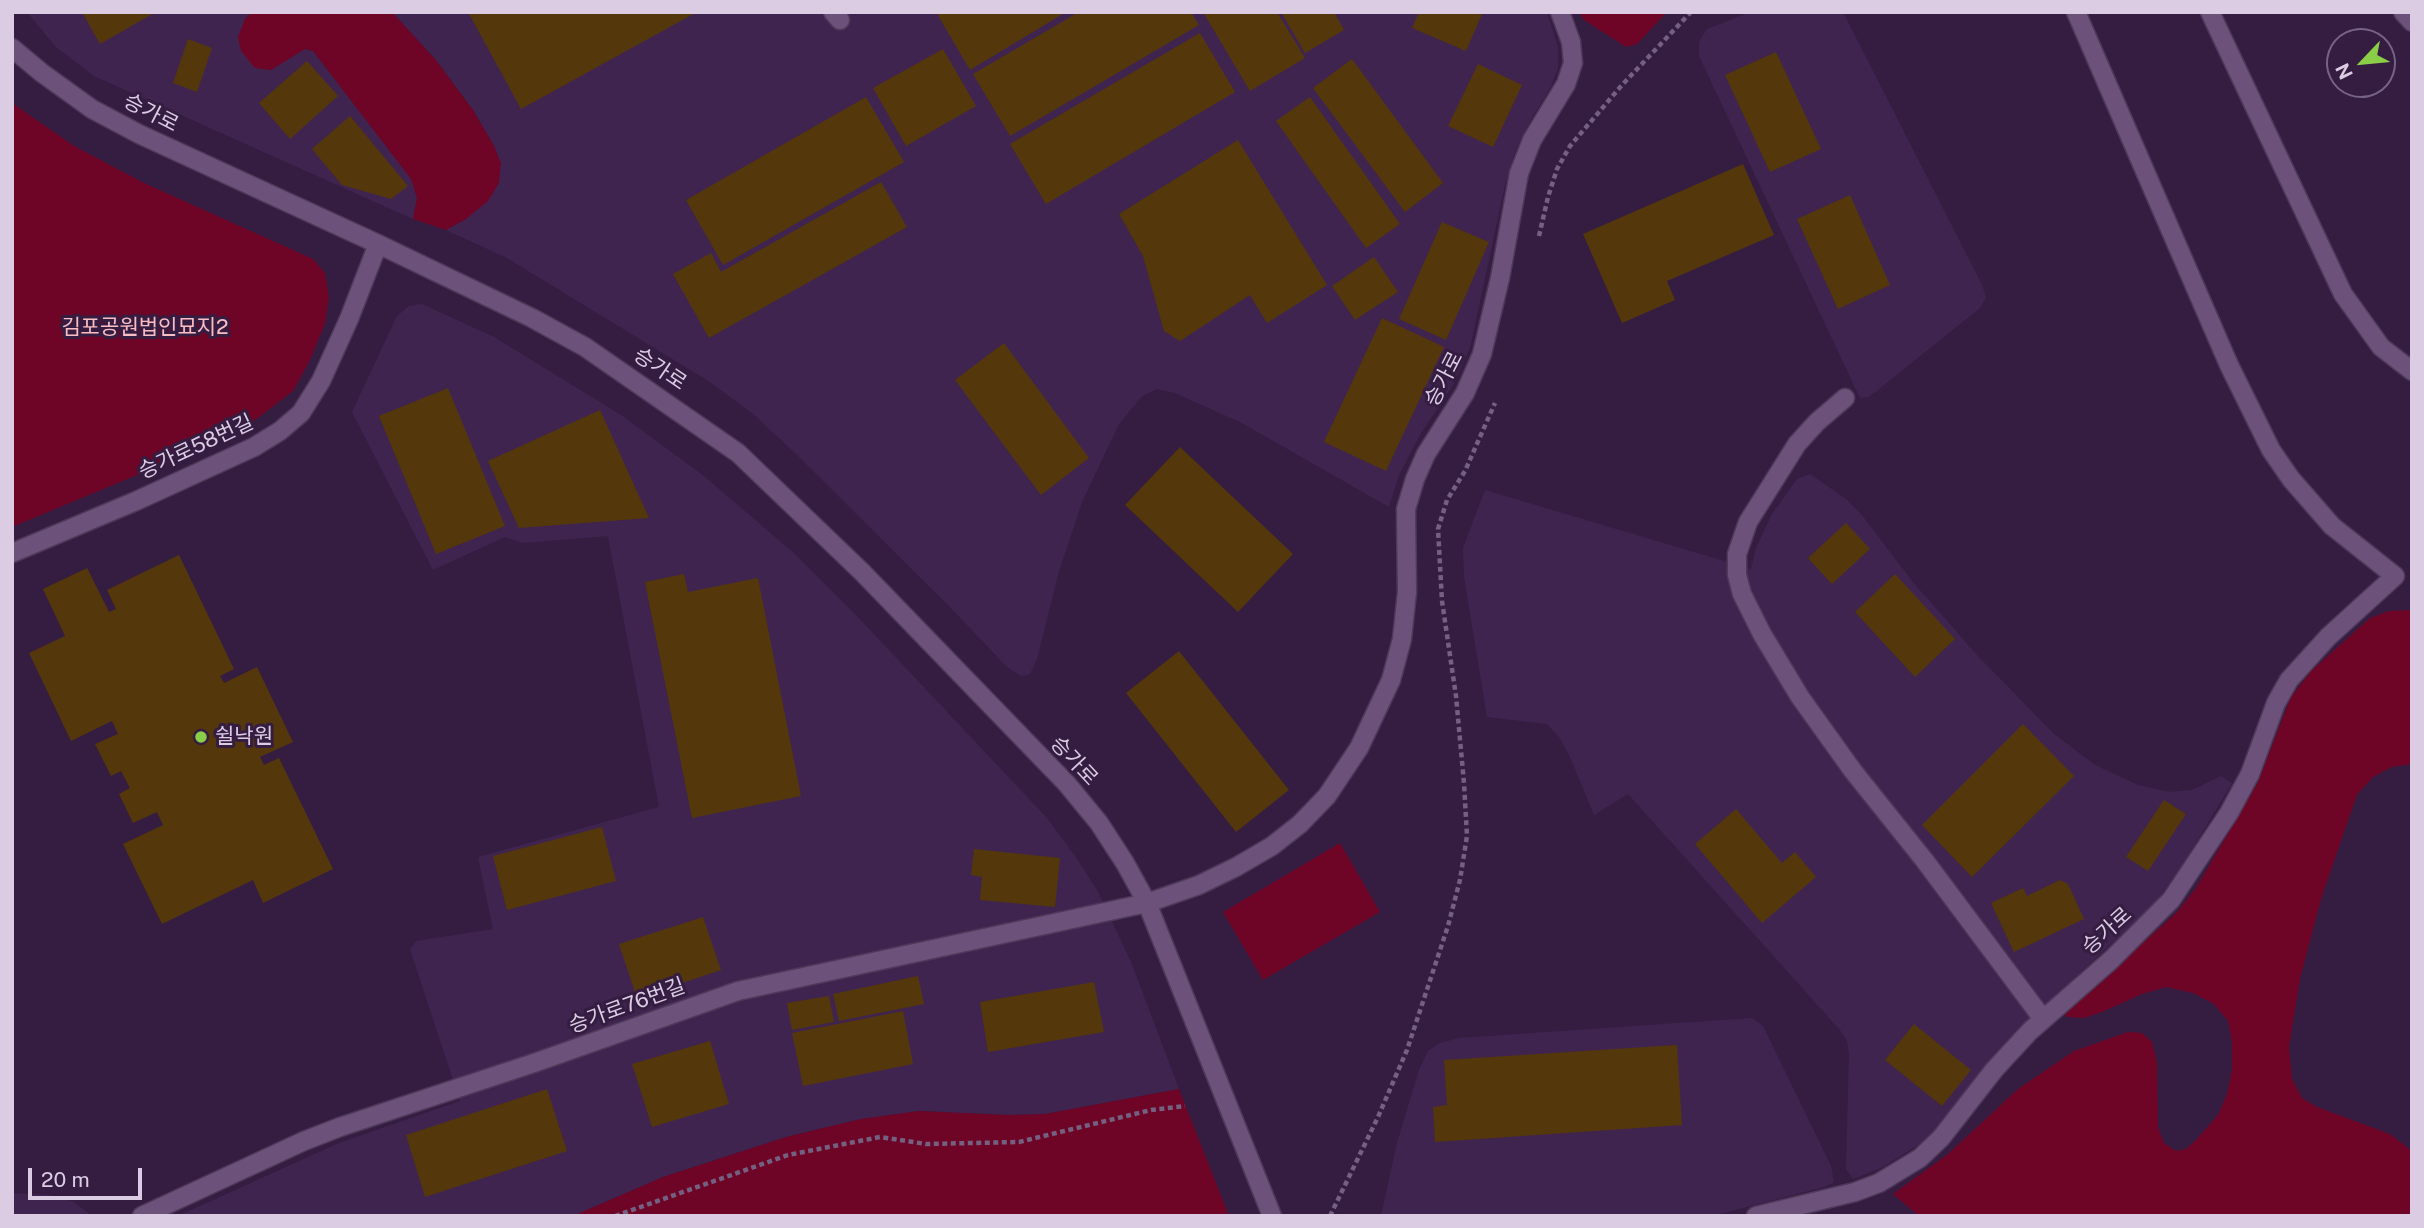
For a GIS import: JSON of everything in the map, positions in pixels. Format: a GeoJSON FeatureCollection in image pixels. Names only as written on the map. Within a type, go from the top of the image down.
{"type":"FeatureCollection","features":[{"type":"Feature","properties":{"kind":"street","name":"승가로"},"geometry":{"type":"LineString","coordinates":[[1147,903],[1236,867],[1272,846],[1300,824],[1327,796],[1359,748],[1391,680],[1402,639],[1407,592],[1406,509],[1426,454],[1465,393],[1482,354],[1500,278],[1519,173],[1532,140],[1566,84],[1573,63],[1571,42],[1560,12]]}},
{"type":"Feature","properties":{"kind":"street","name":"승가로"},"geometry":{"type":"LineString","coordinates":[[1756,1216],[1856,1192],[1899,1172],[1941,1138],[1994,1070],[2043,1018],[2138,934],[2171,900],[2229,813],[2250,774],[2276,703],[2289,680],[2328,637],[2395,576],[2332,526],[2297,487],[2271,450],[2230,365],[2076,12]]}},
{"type":"Feature","properties":{"kind":"street"},"geometry":{"type":"LineString","coordinates":[[2210,12],[2343,294],[2381,347],[2412,371]]}},
{"type":"Feature","properties":{"kind":"street"},"geometry":{"type":"LineString","coordinates":[[2403,12],[2412,22]]}},
{"type":"Feature","properties":{"kind":"street","name":"승가로"},"geometry":{"type":"LineString","coordinates":[[12,48],[92,109],[217,171],[532,318],[585,347],[628,374],[738,453],[862,572],[1067,784],[1100,823],[1147,903],[1272,1216]]}},
{"type":"Feature","properties":{"kind":"street","name":"승가로58번길"},"geometry":{"type":"LineString","coordinates":[[12,553],[136,501],[254,447],[301,413],[321,382],[349,319],[377,244]]}},
{"type":"Feature","properties":{"kind":"street"},"geometry":{"type":"LineString","coordinates":[[1844,398],[1816,422],[1797,444],[1748,522],[1737,554],[1737,575],[1742,594],[1762,634],[1800,697],[1853,771],[1925,861],[2043,1018]]}},
{"type":"Feature","properties":{"kind":"street","name":"승가로76번길"},"geometry":{"type":"LineString","coordinates":[[142,1216],[281,1151],[340,1127],[534,1063],[738,991],[1147,903]]}},
{"type":"Feature","properties":{"kind":"path"},"geometry":{"type":"LineString","coordinates":[[1538,244],[1557,169],[1570,146],[1690,12]]}},
{"type":"Feature","properties":{"kind":"path"},"geometry":{"type":"LineString","coordinates":[[1330,1216],[1407,1050],[1461,880],[1466,836],[1464,783],[1456,696],[1442,601],[1438,529],[1447,500],[1465,471],[1496,400]]}},
{"type":"Feature","properties":{"kind":"path"},"geometry":{"type":"LineString","coordinates":[[615,1216],[788,1155],[880,1137],[926,1144],[1019,1142],[1151,1110],[1185,1106]]}},
{"type":"Feature","properties":{"kind":"shaded area"},"geometry":{"type":"Polygon","coordinates":[[[27,12],[252,12],[245,19],[292,55],[305,49],[313,51],[412,179],[417,198],[413,219],[94,76],[56,47],[27,12]]]}},
{"type":"Feature","properties":{"kind":"shaded area"},"geometry":{"type":"Polygon","coordinates":[[[392,12],[1547,12],[1558,47],[1558,68],[1551,87],[1515,152],[1505,185],[1470,348],[1453,385],[1421,433],[1399,475],[1389,507],[1242,423],[1175,393],[1157,389],[1142,396],[1119,424],[1082,502],[1059,571],[1037,659],[1030,674],[1021,676],[1007,667],[948,605],[752,413],[710,382],[507,258],[446,230],[466,219],[494,146],[473,110],[435,59],[392,12]]]}},
{"type":"Feature","properties":{"kind":"shaded area"},"geometry":{"type":"Polygon","coordinates":[[[1751,12],[1843,12],[1986,297],[1980,308],[1869,397],[1860,398],[1699,56],[1699,42],[1707,29],[1751,12]]]}},
{"type":"Feature","properties":{"kind":"shaded area"},"geometry":{"type":"Polygon","coordinates":[[[422,304],[494,337],[621,415],[704,476],[795,554],[854,613],[1046,817],[1075,856],[1097,890],[1131,962],[1179,1089],[1045,1114],[919,1111],[861,1119],[786,1137],[663,1177],[573,1216],[178,1216],[339,1143],[460,1101],[410,949],[416,941],[493,929],[478,857],[659,807],[608,536],[523,543],[505,537],[433,570],[352,412],[397,316],[409,306],[422,304]]]}},
{"type":"Feature","properties":{"kind":"shaded area"},"geometry":{"type":"Polygon","coordinates":[[[1810,474],[1846,499],[1861,514],[1912,581],[1976,654],[2054,734],[2095,765],[2138,785],[2169,792],[2192,790],[2221,776],[2232,783],[2178,873],[2153,905],[1988,1062],[1946,1119],[1923,1142],[1881,1168],[1853,1179],[1846,1169],[1849,1054],[1847,1041],[1840,1030],[1628,794],[1594,815],[1570,757],[1559,737],[1547,724],[1487,717],[1464,577],[1463,548],[1485,490],[1751,569],[1756,548],[1772,514],[1797,479],[1810,474]]]}},
{"type":"Feature","properties":{"kind":"shaded area"},"geometry":{"type":"Polygon","coordinates":[[[1752,1018],[1763,1026],[1831,1166],[1834,1182],[1824,1187],[1712,1216],[1381,1216],[1397,1143],[1419,1070],[1428,1051],[1440,1043],[1459,1038],[1752,1018]]]}},
{"type":"Feature","properties":{"kind":"shaded area"},"geometry":{"type":"Polygon","coordinates":[[[12,1193],[50,1195],[74,1202],[92,1216],[12,1216],[12,1193]]]}},
{"type":"Feature","properties":{"kind":"green space"},"geometry":{"type":"Polygon","coordinates":[[[252,12],[392,12],[435,59],[473,110],[494,146],[501,163],[499,183],[488,201],[466,219],[446,230],[413,219],[417,198],[411,179],[313,51],[305,49],[271,70],[255,68],[241,51],[238,37],[245,19],[252,12]]]}},
{"type":"Feature","properties":{"kind":"green space"},"geometry":{"type":"Polygon","coordinates":[[[1579,12],[1667,12],[1637,44],[1626,47],[1584,20],[1579,12]]]}},
{"type":"Feature","properties":{"kind":"green space","name":"김포공원법인묘지2"},"geometry":{"type":"Polygon","coordinates":[[[12,103],[74,146],[144,183],[313,259],[325,273],[329,297],[325,324],[293,391],[258,418],[178,458],[12,527],[12,103]]]}},
{"type":"Feature","properties":{"kind":"green space"},"geometry":{"type":"Polygon","coordinates":[[[2412,610],[2412,764],[2392,767],[2373,777],[2357,795],[2322,896],[2300,979],[2289,1047],[2292,1079],[2302,1098],[2317,1107],[2390,1134],[2412,1151],[2412,1216],[1919,1216],[1893,1194],[1948,1154],[2018,1089],[2074,1051],[2128,1032],[2142,1033],[2152,1042],[2157,1063],[2158,1127],[2164,1143],[2176,1151],[2186,1149],[2197,1139],[2218,1115],[2227,1094],[2232,1070],[2232,1042],[2228,1021],[2214,1004],[2193,993],[2166,987],[2084,1018],[2067,1017],[2062,1012],[2108,975],[2177,912],[2196,888],[2257,784],[2291,697],[2311,671],[2370,618],[2389,611],[2412,610]]]}},
{"type":"Feature","properties":{"kind":"green space"},"geometry":{"type":"Polygon","coordinates":[[[1340,843],[1380,912],[1263,980],[1223,912],[1340,843]]]}},
{"type":"Feature","properties":{"kind":"green space"},"geometry":{"type":"Polygon","coordinates":[[[1179,1089],[1229,1216],[573,1216],[663,1177],[786,1137],[861,1119],[919,1111],[1045,1114],[1179,1089]]]}},
{"type":"Feature","properties":{"kind":"building"},"geometry":{"type":"Polygon","coordinates":[[[82,12],[156,12],[100,44],[82,12]]]}},
{"type":"Feature","properties":{"kind":"building"},"geometry":{"type":"Polygon","coordinates":[[[468,12],[697,12],[521,109],[468,12]]]}},
{"type":"Feature","properties":{"kind":"building"},"geometry":{"type":"Polygon","coordinates":[[[936,12],[1066,12],[970,70],[936,12]]]}},
{"type":"Feature","properties":{"kind":"building"},"geometry":{"type":"Polygon","coordinates":[[[1079,12],[1191,12],[1199,25],[1010,136],[973,74],[1079,12]]]}},
{"type":"Feature","properties":{"kind":"building"},"geometry":{"type":"Polygon","coordinates":[[[1203,12],[1277,12],[1305,58],[1250,91],[1203,12]]]}},
{"type":"Feature","properties":{"kind":"building"},"geometry":{"type":"Polygon","coordinates":[[[1281,12],[1334,12],[1344,30],[1305,53],[1281,12]]]}},
{"type":"Feature","properties":{"kind":"building"},"geometry":{"type":"Polygon","coordinates":[[[1419,12],[1483,12],[1466,51],[1412,28],[1419,12]]]}},
{"type":"Feature","properties":{"kind":"building"},"geometry":{"type":"Polygon","coordinates":[[[1200,33],[1235,92],[1046,204],[1010,144],[1200,33]]]}},
{"type":"Feature","properties":{"kind":"building"},"geometry":{"type":"Polygon","coordinates":[[[188,39],[212,48],[197,92],[173,83],[188,39]]]}},
{"type":"Feature","properties":{"kind":"building"},"geometry":{"type":"Polygon","coordinates":[[[943,49],[976,106],[906,146],[873,88],[943,49]]]}},
{"type":"Feature","properties":{"kind":"building"},"geometry":{"type":"Polygon","coordinates":[[[1776,52],[1821,149],[1770,172],[1725,75],[1776,52]]]}},
{"type":"Feature","properties":{"kind":"building"},"geometry":{"type":"Polygon","coordinates":[[[1352,59],[1443,183],[1405,212],[1313,88],[1352,59]]]}},
{"type":"Feature","properties":{"kind":"building"},"geometry":{"type":"Polygon","coordinates":[[[307,61],[338,96],[290,139],[259,103],[307,61]]]}},
{"type":"Feature","properties":{"kind":"building"},"geometry":{"type":"Polygon","coordinates":[[[1478,64],[1522,85],[1493,147],[1448,126],[1478,64]]]}},
{"type":"Feature","properties":{"kind":"building"},"geometry":{"type":"Polygon","coordinates":[[[866,97],[904,162],[723,265],[686,200],[866,97]]]}},
{"type":"Feature","properties":{"kind":"building"},"geometry":{"type":"Polygon","coordinates":[[[1310,97],[1400,224],[1366,248],[1276,121],[1310,97]]]}},
{"type":"Feature","properties":{"kind":"building"},"geometry":{"type":"Polygon","coordinates":[[[350,116],[408,186],[391,199],[342,185],[312,149],[350,116]]]}},
{"type":"Feature","properties":{"kind":"building"},"geometry":{"type":"Polygon","coordinates":[[[1238,140],[1327,285],[1267,323],[1250,295],[1180,341],[1164,331],[1143,256],[1119,214],[1238,140]]]}},
{"type":"Feature","properties":{"kind":"building"},"geometry":{"type":"Polygon","coordinates":[[[1743,164],[1774,235],[1667,281],[1675,300],[1622,323],[1583,234],[1743,164]]]}},
{"type":"Feature","properties":{"kind":"building"},"geometry":{"type":"Polygon","coordinates":[[[881,182],[907,227],[709,338],[673,274],[711,253],[721,272],[881,182]]]}},
{"type":"Feature","properties":{"kind":"building"},"geometry":{"type":"Polygon","coordinates":[[[1850,195],[1890,285],[1838,309],[1797,219],[1850,195]]]}},
{"type":"Feature","properties":{"kind":"building"},"geometry":{"type":"Polygon","coordinates":[[[1442,222],[1489,242],[1446,340],[1399,319],[1442,222]]]}},
{"type":"Feature","properties":{"kind":"building"},"geometry":{"type":"Polygon","coordinates":[[[1374,257],[1398,292],[1355,320],[1332,286],[1374,257]]]}},
{"type":"Feature","properties":{"kind":"building"},"geometry":{"type":"Polygon","coordinates":[[[1382,318],[1444,347],[1386,471],[1324,442],[1382,318]]]}},
{"type":"Feature","properties":{"kind":"building"},"geometry":{"type":"Polygon","coordinates":[[[1004,343],[1089,458],[1041,495],[955,380],[1004,343]]]}},
{"type":"Feature","properties":{"kind":"building"},"geometry":{"type":"Polygon","coordinates":[[[448,388],[505,526],[436,554],[379,416],[448,388]]]}},
{"type":"Feature","properties":{"kind":"building"},"geometry":{"type":"Polygon","coordinates":[[[600,410],[649,518],[519,528],[488,461],[600,410]]]}},
{"type":"Feature","properties":{"kind":"building"},"geometry":{"type":"Polygon","coordinates":[[[1180,447],[1293,554],[1238,612],[1125,505],[1180,447]]]}},
{"type":"Feature","properties":{"kind":"building"},"geometry":{"type":"Polygon","coordinates":[[[1846,523],[1870,549],[1832,584],[1808,558],[1846,523]]]}},
{"type":"Feature","properties":{"kind":"building","name":"쉴낙원"},"geometry":{"type":"Polygon","coordinates":[[[179,555],[234,669],[220,676],[224,683],[257,667],[293,742],[260,757],[264,765],[279,758],[333,869],[263,903],[253,880],[162,924],[123,844],[163,825],[157,812],[133,823],[119,794],[130,788],[121,771],[111,776],[95,744],[118,734],[112,721],[71,741],[29,653],[65,636],[43,589],[87,568],[109,612],[116,609],[107,590],[179,555]]]}},
{"type":"Feature","properties":{"kind":"building"},"geometry":{"type":"Polygon","coordinates":[[[684,574],[688,592],[758,578],[801,796],[692,818],[645,582],[684,574]]]}},
{"type":"Feature","properties":{"kind":"building"},"geometry":{"type":"Polygon","coordinates":[[[1895,574],[1955,639],[1915,677],[1855,612],[1895,574]]]}},
{"type":"Feature","properties":{"kind":"building"},"geometry":{"type":"Polygon","coordinates":[[[1179,651],[1289,790],[1236,832],[1126,693],[1179,651]]]}},
{"type":"Feature","properties":{"kind":"building"},"geometry":{"type":"Polygon","coordinates":[[[2023,724],[2074,776],[1972,877],[1922,825],[2023,724]]]}},
{"type":"Feature","properties":{"kind":"building"},"geometry":{"type":"Polygon","coordinates":[[[2164,800],[2186,814],[2148,871],[2126,857],[2164,800]]]}},
{"type":"Feature","properties":{"kind":"building"},"geometry":{"type":"Polygon","coordinates":[[[1736,809],[1782,863],[1795,852],[1816,877],[1762,923],[1695,844],[1736,809]]]}},
{"type":"Feature","properties":{"kind":"building"},"geometry":{"type":"Polygon","coordinates":[[[602,827],[616,881],[507,910],[493,856],[602,827]]]}},
{"type":"Feature","properties":{"kind":"building"},"geometry":{"type":"Polygon","coordinates":[[[974,849],[1060,858],[1055,907],[980,900],[982,877],[971,875],[974,849]]]}},
{"type":"Feature","properties":{"kind":"building"},"geometry":{"type":"Polygon","coordinates":[[[2060,880],[2068,884],[2084,919],[2014,952],[1991,903],[2023,888],[2027,896],[2060,880]]]}},
{"type":"Feature","properties":{"kind":"building"},"geometry":{"type":"Polygon","coordinates":[[[703,917],[721,970],[637,998],[619,944],[703,917]]]}},
{"type":"Feature","properties":{"kind":"building"},"geometry":{"type":"Polygon","coordinates":[[[918,976],[924,1004],[839,1021],[833,994],[918,976]]]}},
{"type":"Feature","properties":{"kind":"building"},"geometry":{"type":"Polygon","coordinates":[[[1094,982],[1104,1032],[988,1052],[980,1002],[1094,982]]]}},
{"type":"Feature","properties":{"kind":"building"},"geometry":{"type":"Polygon","coordinates":[[[829,996],[834,1022],[792,1030],[787,1003],[829,996]]]}},
{"type":"Feature","properties":{"kind":"building"},"geometry":{"type":"Polygon","coordinates":[[[903,1011],[913,1064],[803,1086],[792,1033],[903,1011]]]}},
{"type":"Feature","properties":{"kind":"building"},"geometry":{"type":"Polygon","coordinates":[[[1914,1024],[1971,1070],[1942,1106],[1885,1060],[1914,1024]]]}},
{"type":"Feature","properties":{"kind":"building"},"geometry":{"type":"Polygon","coordinates":[[[710,1041],[729,1104],[652,1127],[632,1064],[710,1041]]]}},
{"type":"Feature","properties":{"kind":"building"},"geometry":{"type":"Polygon","coordinates":[[[1677,1045],[1682,1125],[1435,1142],[1433,1107],[1447,1105],[1444,1060],[1677,1045]]]}},
{"type":"Feature","properties":{"kind":"building"},"geometry":{"type":"Polygon","coordinates":[[[547,1089],[567,1151],[425,1197],[406,1135],[547,1089]]]}},
{"type":"Feature","properties":{"kind":"place","name":"쉴낙원"},"geometry":{"type":"Point","coordinates":[201,737]}}]}
